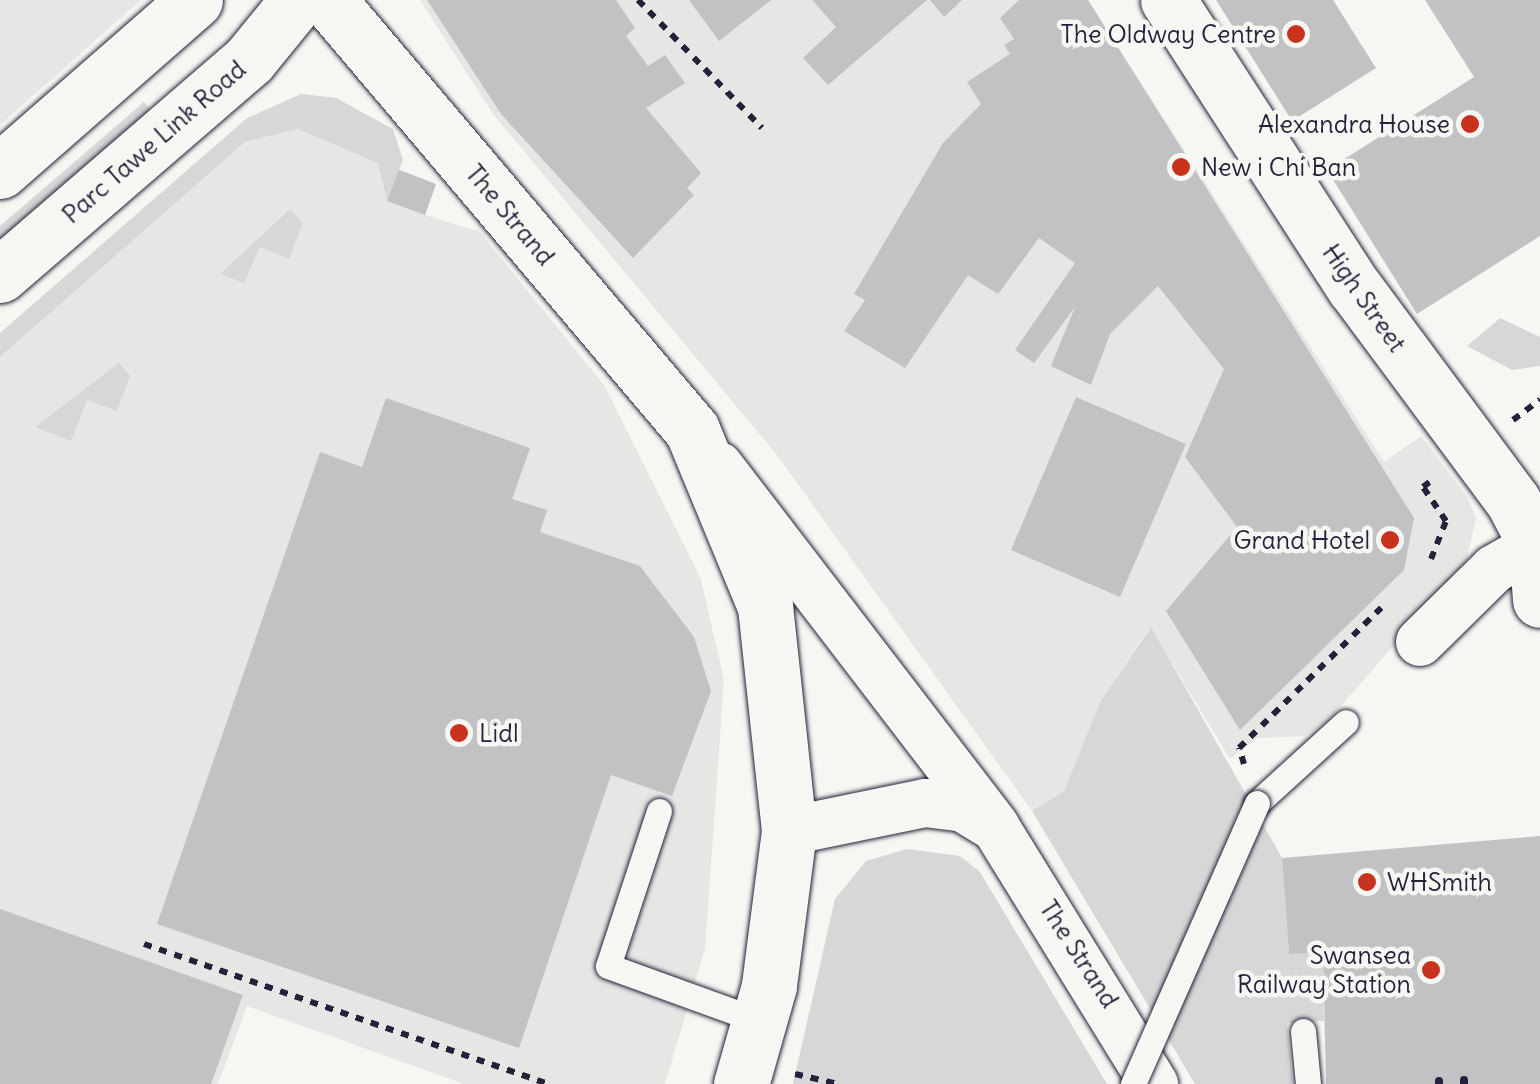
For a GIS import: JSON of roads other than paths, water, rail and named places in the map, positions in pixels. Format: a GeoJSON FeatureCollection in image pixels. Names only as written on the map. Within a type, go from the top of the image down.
{"type":"FeatureCollection","features":[{"type":"Feature","properties":{"kind":"street"},"geometry":{"type":"LineString","coordinates":[[0,171],[194,0]]}},
{"type":"Feature","properties":{"kind":"street","name":"Parc Tawe Link Road"},"geometry":{"type":"LineString","coordinates":[[0,275],[249,60],[298,0]]}},
{"type":"Feature","properties":{"kind":"street","name":"The Strand"},"geometry":{"type":"LineString","coordinates":[[328,0],[692,430],[996,828],[1154,1084]]}},
{"type":"Feature","properties":{"kind":"street","name":"High Street"},"geometry":{"type":"LineString","coordinates":[[1168,0],[1538,543],[1540,600]]}},
{"type":"Feature","properties":{"kind":"street","name":"The Strand"},"geometry":{"type":"LineString","coordinates":[[692,430],[765,606],[788,831],[760,1021],[741,1084]]}},
{"type":"Feature","properties":{"kind":"street"},"geometry":{"type":"LineString","coordinates":[[1420,642],[1494,570],[1538,543]]}},
{"type":"Feature","properties":{"kind":"street"},"geometry":{"type":"LineString","coordinates":[[788,831],[925,803],[963,808],[996,828]]}},
{"type":"Feature","properties":{"kind":"lane"},"geometry":{"type":"LineString","coordinates":[[1133,1084],[1256,804],[1346,722]]}},
{"type":"Feature","properties":{"kind":"lane"},"geometry":{"type":"LineString","coordinates":[[659,812],[608,966],[760,1021]]}},
{"type":"Feature","properties":{"kind":"lane"},"geometry":{"type":"LineString","coordinates":[[1304,1031],[1308,1084]]}},
{"type":"Feature","properties":{"kind":"place","name":"The Oldway Centre"},"geometry":{"type":"Point","coordinates":[1296,34]}},
{"type":"Feature","properties":{"kind":"place","name":"Alexandra House"},"geometry":{"type":"Point","coordinates":[1470,124]}},
{"type":"Feature","properties":{"kind":"place","name":"New i Chi Ban"},"geometry":{"type":"Point","coordinates":[1181,167]}},
{"type":"Feature","properties":{"kind":"place","name":"Grand Hotel"},"geometry":{"type":"Point","coordinates":[1390,540]}},
{"type":"Feature","properties":{"kind":"place","name":"Lidl"},"geometry":{"type":"Point","coordinates":[459,733]}},
{"type":"Feature","properties":{"kind":"place","name":"WHSmith"},"geometry":{"type":"Point","coordinates":[1367,882]}},
{"type":"Feature","properties":{"kind":"place","name":"Swansea Railway Station"},"geometry":{"type":"Point","coordinates":[1431,970]}}]}
